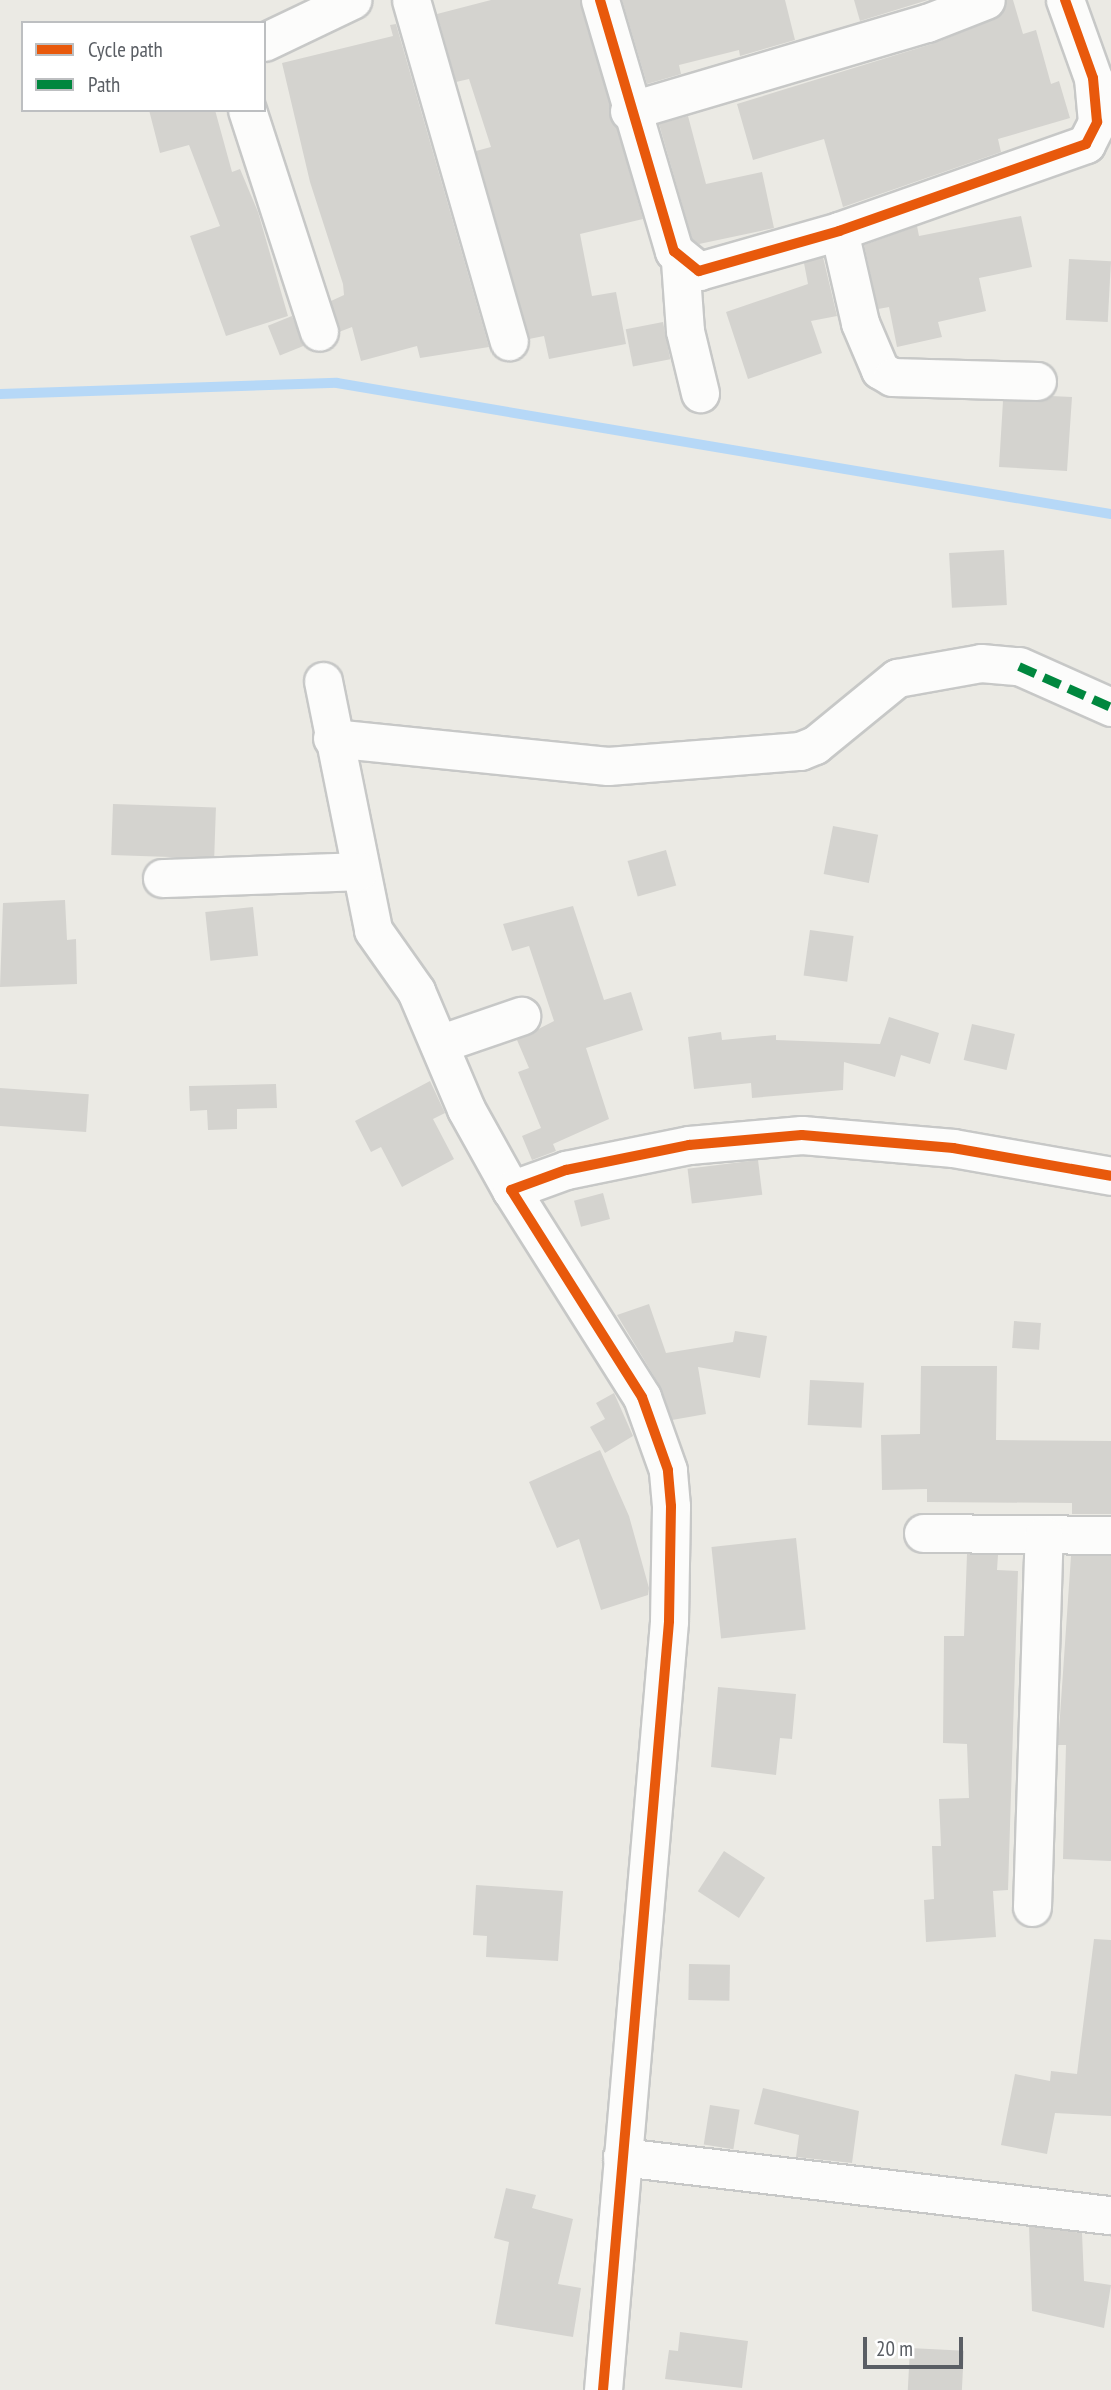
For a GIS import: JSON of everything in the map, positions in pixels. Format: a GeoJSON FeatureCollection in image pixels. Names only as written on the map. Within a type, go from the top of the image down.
{"type":"FeatureCollection","features":[{"type":"Feature","properties":{"kind":"street"},"geometry":{"type":"LineString","coordinates":[[266,41],[352,0]]}},
{"type":"Feature","properties":{"kind":"street"},"geometry":{"type":"LineString","coordinates":[[411,0],[509,341]]}},
{"type":"Feature","properties":{"kind":"street"},"geometry":{"type":"LineString","coordinates":[[600,0],[629,111],[680,261],[685,331],[701,393]]}},
{"type":"Feature","properties":{"kind":"street"},"geometry":{"type":"LineString","coordinates":[[629,111],[928,23],[986,0]]}},
{"type":"Feature","properties":{"kind":"street"},"geometry":{"type":"LineString","coordinates":[[680,261],[699,271],[714,269],[839,231],[1086,144],[1097,122],[1093,78],[1065,0]]}},
{"type":"Feature","properties":{"kind":"street"},"geometry":{"type":"LineString","coordinates":[[248,112],[318,331]]}},
{"type":"Feature","properties":{"kind":"street"},"geometry":{"type":"LineString","coordinates":[[839,231],[864,335],[880,370],[892,377],[1037,381]]}},
{"type":"Feature","properties":{"kind":"street"},"geometry":{"type":"LineString","coordinates":[[332,738],[608,766],[800,751],[815,745],[897,678],[981,663],[1019,666],[1111,707]]}},
{"type":"Feature","properties":{"kind":"street"},"geometry":{"type":"LineString","coordinates":[[323,681],[359,871],[381,948],[416,991],[466,1109],[511,1190],[642,1397],[667,1470],[669,1621],[603,2390]]}},
{"type":"Feature","properties":{"kind":"street"},"geometry":{"type":"LineString","coordinates":[[162,878],[359,871]]}},
{"type":"Feature","properties":{"kind":"street"},"geometry":{"type":"LineString","coordinates":[[439,1044],[521,1016]]}},
{"type":"Feature","properties":{"kind":"street"},"geometry":{"type":"LineString","coordinates":[[511,1190],[566,1170],[689,1145],[802,1135],[953,1149],[1111,1176]]}},
{"type":"Feature","properties":{"kind":"street"},"geometry":{"type":"LineString","coordinates":[[923,1533],[1111,1535]]}},
{"type":"Feature","properties":{"kind":"street"},"geometry":{"type":"LineString","coordinates":[[1032,1908],[1044,1535]]}},
{"type":"Feature","properties":{"kind":"street"},"geometry":{"type":"LineString","coordinates":[[622,2157],[1111,2215]]}},
{"type":"Feature","properties":{"kind":"building"},"geometry":{"type":"Polygon","coordinates":[[[491,0],[580,0],[643,219],[580,234],[592,296],[616,292],[626,344],[549,359],[544,336],[529,339],[476,151],[491,147],[469,79],[456,82],[437,14],[491,0]]]}},
{"type":"Feature","properties":{"kind":"building"},"geometry":{"type":"Polygon","coordinates":[[[622,0],[785,0],[795,40],[740,56],[739,50],[679,65],[681,74],[647,84],[622,0]]]}},
{"type":"Feature","properties":{"kind":"building"},"geometry":{"type":"Polygon","coordinates":[[[854,0],[928,0],[860,21],[854,0]]]}},
{"type":"Feature","properties":{"kind":"building"},"geometry":{"type":"Polygon","coordinates":[[[1006,0],[1013,0],[1023,34],[1036,30],[1051,84],[1059,81],[1070,118],[998,139],[1001,152],[843,207],[824,139],[753,160],[737,104],[935,43],[994,19],[1006,0]]]}},
{"type":"Feature","properties":{"kind":"building"},"geometry":{"type":"Polygon","coordinates":[[[396,24],[489,347],[420,358],[417,346],[361,361],[352,327],[339,332],[331,301],[344,295],[343,284],[310,182],[282,63],[393,36],[390,25],[396,24]]]}},
{"type":"Feature","properties":{"kind":"building"},"geometry":{"type":"Polygon","coordinates":[[[150,112],[216,112],[232,172],[240,169],[258,212],[288,316],[226,336],[190,236],[220,226],[189,145],[160,153],[150,112]]]}},
{"type":"Feature","properties":{"kind":"building"},"geometry":{"type":"Polygon","coordinates":[[[688,116],[706,184],[762,172],[774,228],[699,244],[692,239],[659,124],[688,116]]]}},
{"type":"Feature","properties":{"kind":"building"},"geometry":{"type":"Polygon","coordinates":[[[1021,216],[1032,267],[979,278],[986,311],[938,322],[942,337],[897,347],[889,307],[878,309],[864,245],[917,226],[919,236],[1021,216]]]}},
{"type":"Feature","properties":{"kind":"building"},"geometry":{"type":"Polygon","coordinates":[[[823,257],[837,316],[811,321],[822,353],[748,379],[726,312],[808,284],[804,263],[823,257]]]}},
{"type":"Feature","properties":{"kind":"building"},"geometry":{"type":"Polygon","coordinates":[[[1069,259],[1111,261],[1108,322],[1066,320],[1069,259]]]}},
{"type":"Feature","properties":{"kind":"building"},"geometry":{"type":"Polygon","coordinates":[[[292,316],[304,346],[280,355],[268,326],[292,316]]]}},
{"type":"Feature","properties":{"kind":"building"},"geometry":{"type":"Polygon","coordinates":[[[663,322],[670,359],[633,367],[626,329],[663,322]]]}},
{"type":"Feature","properties":{"kind":"building"},"geometry":{"type":"Polygon","coordinates":[[[1051,396],[1072,397],[1067,471],[999,467],[1003,401],[1037,402],[1051,396]]]}},
{"type":"Feature","properties":{"kind":"building"},"geometry":{"type":"Polygon","coordinates":[[[1004,550],[1007,605],[952,608],[949,553],[1004,550]]]}},
{"type":"Feature","properties":{"kind":"building"},"geometry":{"type":"Polygon","coordinates":[[[113,804],[216,808],[214,859],[111,855],[113,804]]]}},
{"type":"Feature","properties":{"kind":"building"},"geometry":{"type":"Polygon","coordinates":[[[833,826],[878,835],[869,883],[824,874],[833,826]]]}},
{"type":"Feature","properties":{"kind":"building"},"geometry":{"type":"Polygon","coordinates":[[[666,850],[676,886],[638,897],[628,861],[666,850]]]}},
{"type":"Feature","properties":{"kind":"building"},"geometry":{"type":"Polygon","coordinates":[[[65,900],[67,940],[76,939],[77,984],[0,987],[3,903],[65,900]]]}},
{"type":"Feature","properties":{"kind":"building"},"geometry":{"type":"Polygon","coordinates":[[[573,906],[604,1000],[631,992],[643,1030],[586,1048],[609,1119],[553,1144],[556,1151],[532,1160],[522,1136],[541,1128],[518,1072],[529,1068],[517,1040],[554,1021],[529,946],[512,951],[503,924],[573,906]]]}},
{"type":"Feature","properties":{"kind":"building"},"geometry":{"type":"Polygon","coordinates":[[[253,907],[258,956],[210,961],[205,912],[253,907]]]}},
{"type":"Feature","properties":{"kind":"building"},"geometry":{"type":"Polygon","coordinates":[[[810,930],[854,936],[847,982],[804,976],[810,930]]]}},
{"type":"Feature","properties":{"kind":"building"},"geometry":{"type":"Polygon","coordinates":[[[889,1017],[939,1033],[930,1064],[901,1055],[895,1077],[844,1062],[843,1090],[752,1098],[751,1083],[694,1089],[688,1037],[721,1032],[722,1040],[776,1035],[776,1040],[880,1044],[889,1017]]]}},
{"type":"Feature","properties":{"kind":"building"},"geometry":{"type":"Polygon","coordinates":[[[972,1024],[1015,1034],[1007,1070],[964,1060],[972,1024]]]}},
{"type":"Feature","properties":{"kind":"building"},"geometry":{"type":"Polygon","coordinates":[[[430,1081],[445,1113],[433,1119],[454,1159],[402,1187],[381,1147],[371,1152],[355,1121],[430,1081]]]}},
{"type":"Feature","properties":{"kind":"building"},"geometry":{"type":"Polygon","coordinates":[[[276,1084],[277,1108],[237,1109],[237,1129],[208,1130],[207,1110],[190,1111],[189,1086],[276,1084]]]}},
{"type":"Feature","properties":{"kind":"building"},"geometry":{"type":"Polygon","coordinates":[[[0,1088],[89,1094],[86,1132],[0,1126],[0,1088]]]}},
{"type":"Feature","properties":{"kind":"building"},"geometry":{"type":"Polygon","coordinates":[[[758,1160],[762,1195],[692,1203],[688,1169],[758,1160]]]}},
{"type":"Feature","properties":{"kind":"building"},"geometry":{"type":"Polygon","coordinates":[[[603,1193],[610,1219],[581,1227],[574,1201],[603,1193]]]}},
{"type":"Feature","properties":{"kind":"building"},"geometry":{"type":"Polygon","coordinates":[[[649,1304],[666,1353],[733,1342],[735,1331],[767,1336],[760,1378],[698,1367],[706,1414],[672,1420],[660,1386],[617,1315],[649,1304]]]}},
{"type":"Feature","properties":{"kind":"building"},"geometry":{"type":"Polygon","coordinates":[[[1014,1321],[1041,1323],[1039,1350],[1012,1348],[1014,1321]]]}},
{"type":"Feature","properties":{"kind":"building"},"geometry":{"type":"Polygon","coordinates":[[[921,1366],[997,1366],[996,1440],[1111,1441],[1111,1514],[1072,1514],[1072,1503],[927,1502],[927,1489],[882,1490],[881,1435],[920,1434],[921,1366]]]}},
{"type":"Feature","properties":{"kind":"building"},"geometry":{"type":"Polygon","coordinates":[[[810,1380],[864,1383],[862,1428],[808,1425],[810,1380]]]}},
{"type":"Feature","properties":{"kind":"building"},"geometry":{"type":"Polygon","coordinates":[[[614,1393],[633,1436],[605,1453],[590,1427],[605,1419],[596,1403],[614,1393]]]}},
{"type":"Feature","properties":{"kind":"building"},"geometry":{"type":"Polygon","coordinates":[[[600,1450],[629,1516],[649,1588],[648,1595],[601,1610],[579,1539],[557,1548],[529,1482],[600,1450]]]}},
{"type":"Feature","properties":{"kind":"building"},"geometry":{"type":"Polygon","coordinates":[[[796,1538],[806,1629],[721,1638],[711,1547],[796,1538]]]}},
{"type":"Feature","properties":{"kind":"building"},"geometry":{"type":"Polygon","coordinates":[[[967,1554],[998,1555],[997,1570],[1018,1571],[1008,1890],[993,1891],[996,1937],[926,1942],[924,1900],[934,1899],[932,1846],[941,1846],[939,1799],[969,1798],[967,1744],[943,1743],[944,1636],[964,1636],[967,1554]]]}},
{"type":"Feature","properties":{"kind":"building"},"geometry":{"type":"Polygon","coordinates":[[[1071,1556],[1111,1556],[1111,1861],[1063,1859],[1066,1745],[1058,1745],[1071,1556]]]}},
{"type":"Feature","properties":{"kind":"building"},"geometry":{"type":"Polygon","coordinates":[[[718,1687],[796,1694],[792,1739],[780,1738],[776,1775],[711,1767],[718,1687]]]}},
{"type":"Feature","properties":{"kind":"building"},"geometry":{"type":"Polygon","coordinates":[[[724,1851],[765,1878],[739,1918],[698,1891],[724,1851]]]}},
{"type":"Feature","properties":{"kind":"building"},"geometry":{"type":"Polygon","coordinates":[[[476,1885],[563,1891],[558,1961],[486,1957],[487,1936],[473,1935],[476,1885]]]}},
{"type":"Feature","properties":{"kind":"building"},"geometry":{"type":"Polygon","coordinates":[[[1094,1939],[1111,1940],[1111,2116],[1055,2113],[1047,2154],[1001,2145],[1015,2074],[1050,2081],[1051,2071],[1077,2074],[1094,1939]]]}},
{"type":"Feature","properties":{"kind":"building"},"geometry":{"type":"Polygon","coordinates":[[[689,1964],[730,1965],[729,2001],[688,2000],[689,1964]]]}},
{"type":"Feature","properties":{"kind":"building"},"geometry":{"type":"Polygon","coordinates":[[[763,2088],[859,2111],[852,2163],[796,2157],[799,2135],[754,2124],[763,2088]]]}},
{"type":"Feature","properties":{"kind":"building"},"geometry":{"type":"Polygon","coordinates":[[[710,2105],[740,2110],[733,2149],[704,2145],[710,2105]]]}},
{"type":"Feature","properties":{"kind":"building"},"geometry":{"type":"Polygon","coordinates":[[[506,2188],[536,2195],[532,2208],[573,2219],[558,2284],[581,2288],[573,2337],[495,2324],[509,2242],[494,2238],[506,2188]]]}},
{"type":"Feature","properties":{"kind":"building"},"geometry":{"type":"Polygon","coordinates":[[[1029,2226],[1082,2233],[1084,2281],[1111,2285],[1104,2328],[1032,2311],[1029,2226]]]}},
{"type":"Feature","properties":{"kind":"building"},"geometry":{"type":"Polygon","coordinates":[[[680,2332],[748,2341],[742,2388],[665,2379],[669,2350],[678,2351],[680,2332]]]}},
{"type":"Feature","properties":{"kind":"building"},"geometry":{"type":"Polygon","coordinates":[[[910,2348],[964,2351],[962,2390],[908,2390],[910,2348]]]}},
{"type":"Feature","properties":{"kind":"waterway"},"geometry":{"type":"LineString","coordinates":[[0,394],[337,383],[1111,514]]}},
{"type":"Feature","properties":{"kind":"marked path"},"geometry":{"type":"LineString","coordinates":[[1019,666],[1111,707]]}},
{"type":"Feature","properties":{"kind":"cycle path"},"geometry":{"type":"LineString","coordinates":[[600,0],[674,251],[699,271],[839,231],[1086,144],[1097,122],[1093,78],[1065,0]]}},
{"type":"Feature","properties":{"kind":"cycle path"},"geometry":{"type":"LineString","coordinates":[[603,2390],[669,1621],[671,1506],[668,1470],[642,1397],[511,1190],[566,1170],[689,1145],[802,1135],[953,1148],[1111,1176]]}}]}
